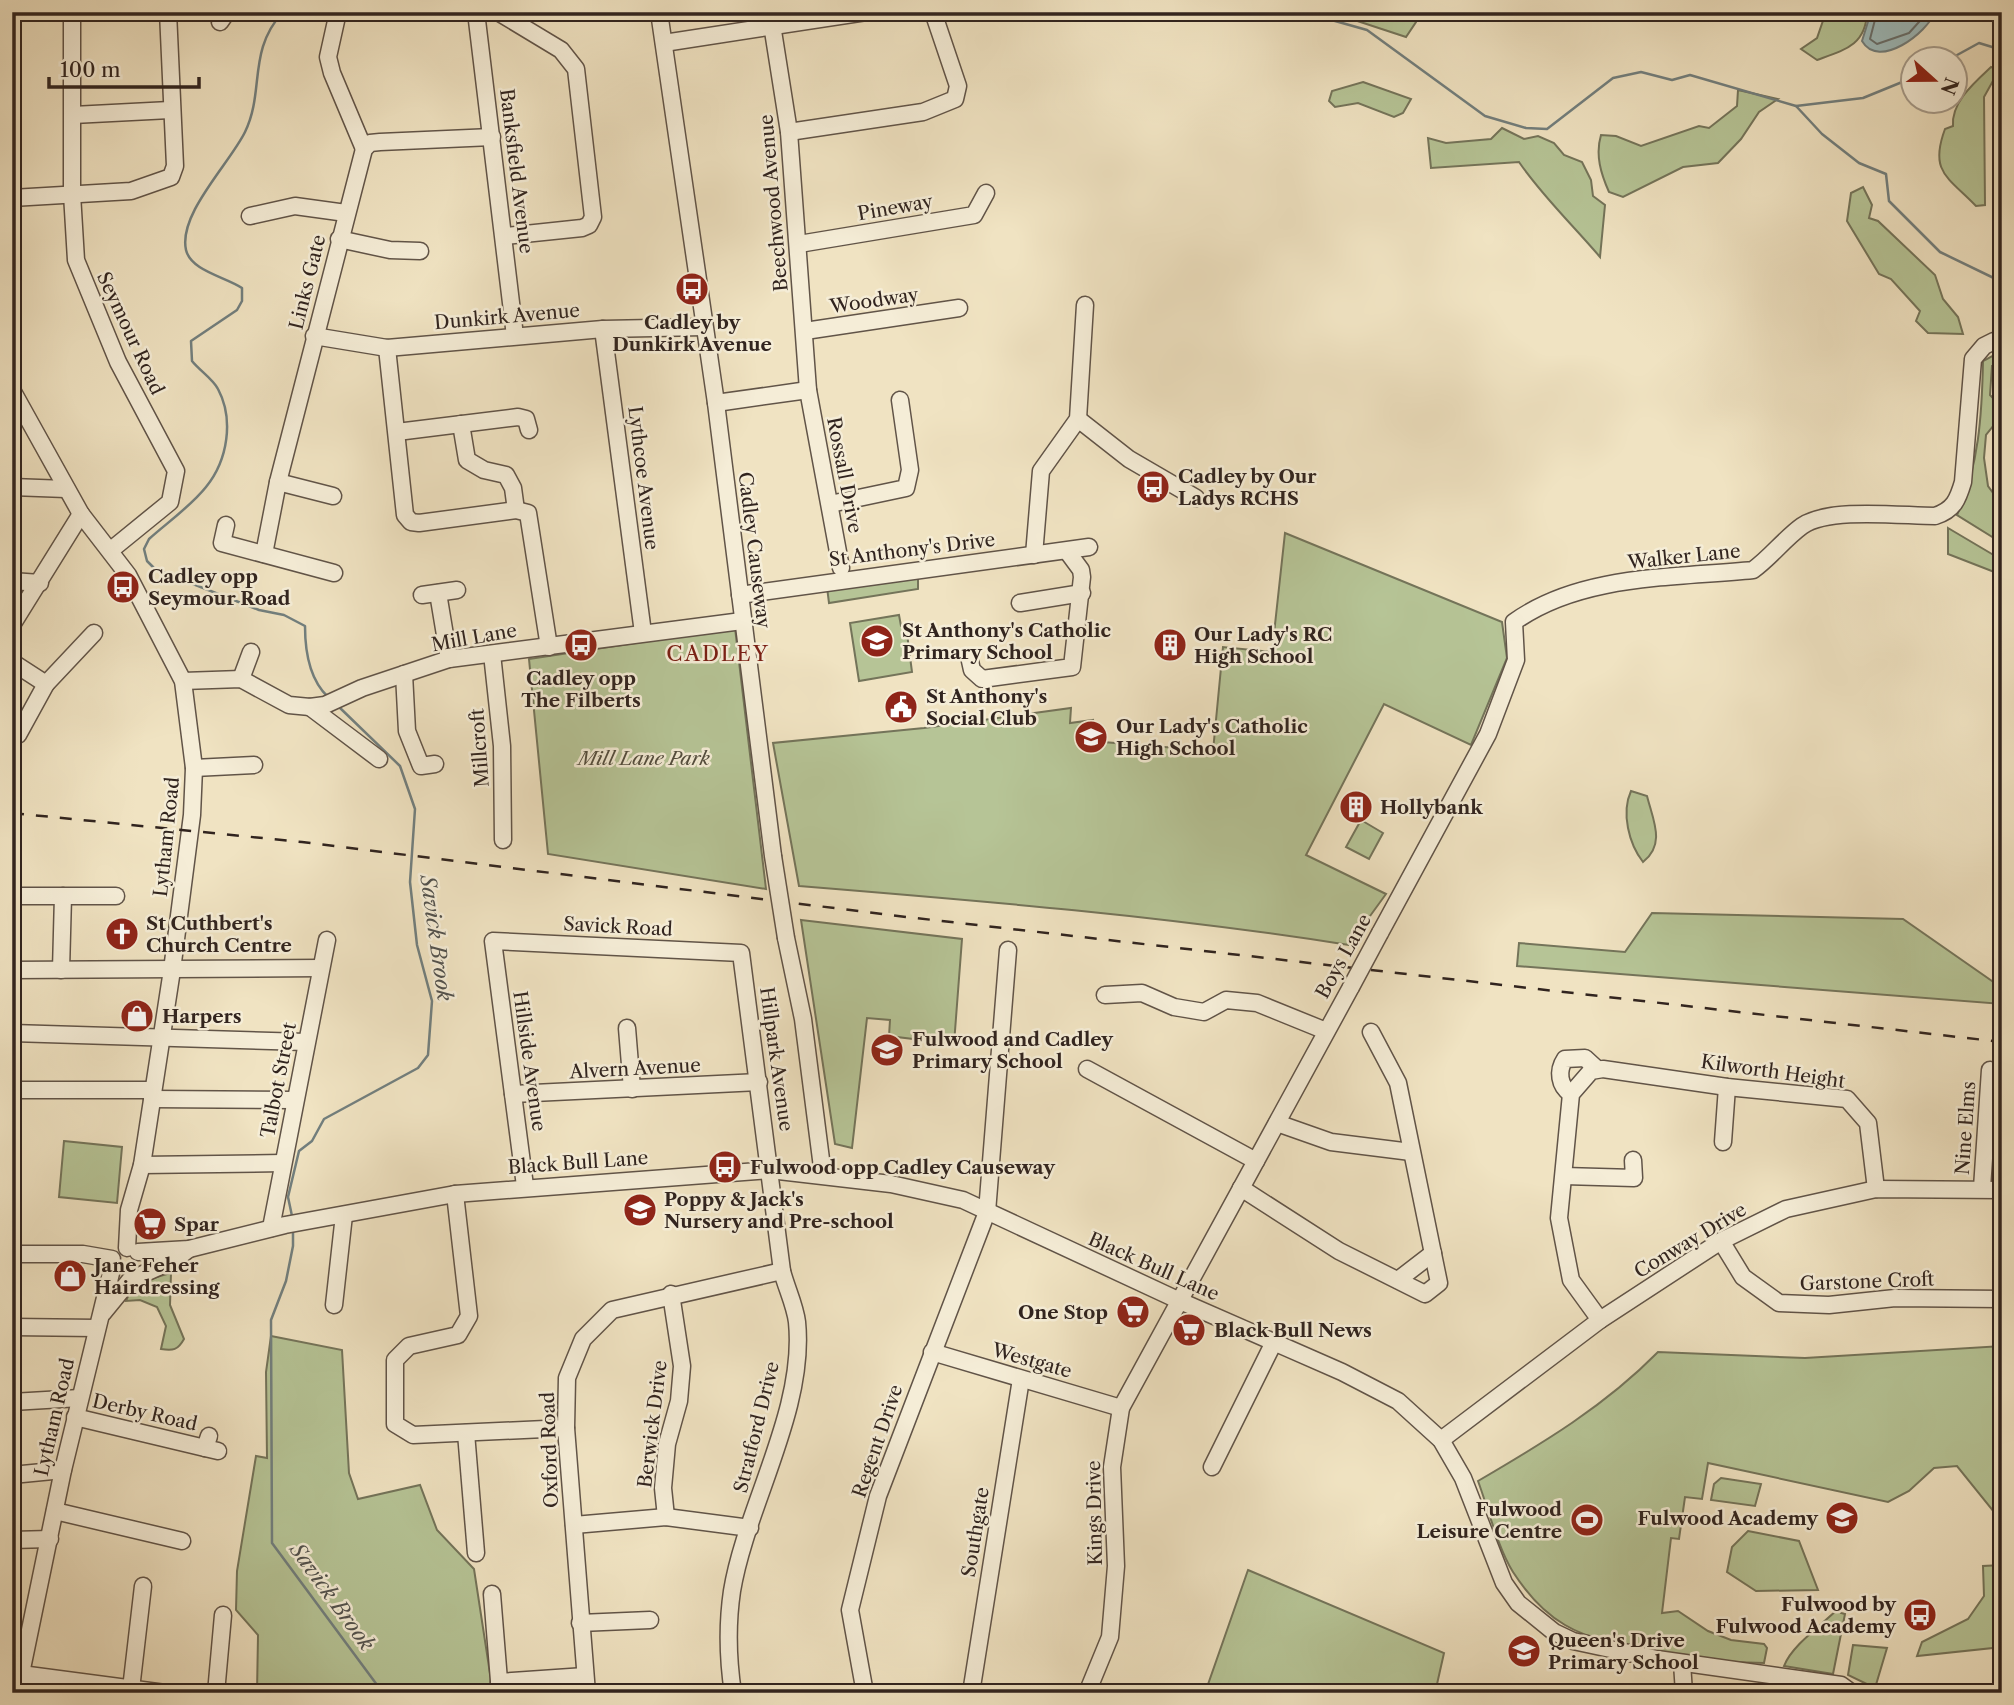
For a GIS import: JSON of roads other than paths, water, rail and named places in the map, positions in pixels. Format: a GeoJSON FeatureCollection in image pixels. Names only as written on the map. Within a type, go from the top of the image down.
{"type":"FeatureCollection","features":[{"type":"Feature","properties":{"kind":"street","name":"Seymour Road"},"geometry":{"type":"LineString","coordinates":[[72,12],[72,194],[76,260],[118,362],[176,471],[170,502],[111,550]]}},
{"type":"Feature","properties":{"kind":"street"},"geometry":{"type":"LineString","coordinates":[[12,198],[131,191],[168,180],[175,166],[170,110],[168,12]]}},
{"type":"Feature","properties":{"kind":"street"},"geometry":{"type":"LineString","coordinates":[[338,12],[328,57],[332,73],[364,149],[370,143],[380,142],[492,137]]}},
{"type":"Feature","properties":{"kind":"street","name":"Banksfield Avenue"},"geometry":{"type":"LineString","coordinates":[[477,12],[515,336]]}},
{"type":"Feature","properties":{"kind":"street"},"geometry":{"type":"LineString","coordinates":[[498,12],[561,50],[576,69],[593,217],[589,225],[582,228],[505,236]]}},
{"type":"Feature","properties":{"kind":"street","name":"Cadley Causeway"},"geometry":{"type":"LineString","coordinates":[[659,12],[716,403],[773,856],[786,938],[803,1018],[822,1175]]}},
{"type":"Feature","properties":{"kind":"street"},"geometry":{"type":"LineString","coordinates":[[664,43],[771,19],[866,12]]}},
{"type":"Feature","properties":{"kind":"street"},"geometry":{"type":"LineString","coordinates":[[789,132],[923,112],[956,99],[958,86],[933,12]]}},
{"type":"Feature","properties":{"kind":"street","name":"Beechwood Avenue"},"geometry":{"type":"LineString","coordinates":[[771,19],[789,132],[808,390]]}},
{"type":"Feature","properties":{"kind":"street"},"geometry":{"type":"LineString","coordinates":[[73,116],[170,110]]}},
{"type":"Feature","properties":{"kind":"street","name":"Links Gate"},"geometry":{"type":"LineString","coordinates":[[264,554],[278,482],[314,336],[364,149]]}},
{"type":"Feature","properties":{"kind":"street","name":"Pineway"},"geometry":{"type":"LineString","coordinates":[[799,244],[978,218],[986,193]]}},
{"type":"Feature","properties":{"kind":"street"},"geometry":{"type":"LineString","coordinates":[[250,217],[295,206],[346,213]]}},
{"type":"Feature","properties":{"kind":"street"},"geometry":{"type":"LineString","coordinates":[[340,240],[390,250],[420,251]]}},
{"type":"Feature","properties":{"kind":"street"},"geometry":{"type":"LineString","coordinates":[[1034,555],[1041,471],[1078,419],[1087,305]]}},
{"type":"Feature","properties":{"kind":"street","name":"Woodway"},"geometry":{"type":"LineString","coordinates":[[805,331],[952,313]]}},
{"type":"Feature","properties":{"kind":"street","name":"Dunkirk Avenue"},"geometry":{"type":"LineString","coordinates":[[314,336],[387,348],[603,329],[704,327]]}},
{"type":"Feature","properties":{"kind":"street","name":"Lythcoe Avenue"},"geometry":{"type":"LineString","coordinates":[[603,329],[643,633]]}},
{"type":"Feature","properties":{"kind":"street","name":"Walker Lane"},"geometry":{"type":"LineString","coordinates":[[1514,622],[1539,604],[1594,587],[1753,570],[1803,525],[1830,516],[1936,516],[1947,512],[1958,499],[1963,482],[1973,359],[1984,346],[1994,341],[2002,344]]}},
{"type":"Feature","properties":{"kind":"street"},"geometry":{"type":"LineString","coordinates":[[387,348],[403,504],[407,519],[419,523],[516,510],[523,511],[531,518],[549,647]]}},
{"type":"Feature","properties":{"kind":"street","name":"Lytham Road"},"geometry":{"type":"LineString","coordinates":[[12,390],[80,514],[128,575],[183,681],[194,768],[192,815],[172,970],[142,1165],[128,1210],[132,1250],[144,1262],[99,1322]]}},
{"type":"Feature","properties":{"kind":"street"},"geometry":{"type":"LineString","coordinates":[[716,403],[808,390]]}},
{"type":"Feature","properties":{"kind":"street","name":"Rossall Drive"},"geometry":{"type":"LineString","coordinates":[[808,390],[841,568]]}},
{"type":"Feature","properties":{"kind":"street"},"geometry":{"type":"LineString","coordinates":[[830,504],[906,488],[910,470],[901,400]]}},
{"type":"Feature","properties":{"kind":"street"},"geometry":{"type":"LineString","coordinates":[[396,426],[461,424],[518,417],[526,419],[529,430]]}},
{"type":"Feature","properties":{"kind":"street"},"geometry":{"type":"LineString","coordinates":[[1078,419],[1129,459],[1194,491]]}},
{"type":"Feature","properties":{"kind":"street"},"geometry":{"type":"LineString","coordinates":[[461,424],[467,460],[484,470],[506,475],[513,488],[516,510]]}},
{"type":"Feature","properties":{"kind":"street"},"geometry":{"type":"LineString","coordinates":[[278,482],[333,496]]}},
{"type":"Feature","properties":{"kind":"street"},"geometry":{"type":"LineString","coordinates":[[12,487],[66,489]]}},
{"type":"Feature","properties":{"kind":"street"},"geometry":{"type":"LineString","coordinates":[[12,625],[80,514]]}},
{"type":"Feature","properties":{"kind":"street"},"geometry":{"type":"LineString","coordinates":[[226,525],[222,543],[334,573]]}},
{"type":"Feature","properties":{"kind":"street","name":"St Anthony's Drive"},"geometry":{"type":"LineString","coordinates":[[740,595],[1089,547]]}},
{"type":"Feature","properties":{"kind":"street"},"geometry":{"type":"LineString","coordinates":[[970,661],[972,670],[982,679],[1072,667],[1082,593],[1081,570],[1067,551]]}},
{"type":"Feature","properties":{"kind":"street"},"geometry":{"type":"LineString","coordinates":[[12,581],[40,583]]}},
{"type":"Feature","properties":{"kind":"street"},"geometry":{"type":"LineString","coordinates":[[449,659],[430,594],[457,590]]}},
{"type":"Feature","properties":{"kind":"street"},"geometry":{"type":"LineString","coordinates":[[1020,603],[1039,609],[1082,593]]}},
{"type":"Feature","properties":{"kind":"street","name":"Mill Lane"},"geometry":{"type":"LineString","coordinates":[[324,703],[449,659],[743,621]]}},
{"type":"Feature","properties":{"kind":"street","name":"Boys Lane"},"geometry":{"type":"LineString","coordinates":[[1180,1301],[1488,734],[1516,660],[1514,622]]}},
{"type":"Feature","properties":{"kind":"street"},"geometry":{"type":"LineString","coordinates":[[18,735],[46,684],[94,633]]}},
{"type":"Feature","properties":{"kind":"street"},"geometry":{"type":"LineString","coordinates":[[241,679],[251,652]]}},
{"type":"Feature","properties":{"kind":"street","name":"Millcroft"},"geometry":{"type":"LineString","coordinates":[[492,654],[502,746],[503,839]]}},
{"type":"Feature","properties":{"kind":"street"},"geometry":{"type":"LineString","coordinates":[[12,662],[46,684]]}},
{"type":"Feature","properties":{"kind":"street"},"geometry":{"type":"LineString","coordinates":[[404,674],[407,731],[421,766],[435,764]]}},
{"type":"Feature","properties":{"kind":"street"},"geometry":{"type":"LineString","coordinates":[[183,681],[241,679],[289,705],[324,703],[379,759]]}},
{"type":"Feature","properties":{"kind":"street"},"geometry":{"type":"LineString","coordinates":[[194,768],[254,765]]}},
{"type":"Feature","properties":{"kind":"street"},"geometry":{"type":"LineString","coordinates":[[12,896],[116,896]]}},
{"type":"Feature","properties":{"kind":"street"},"geometry":{"type":"LineString","coordinates":[[61,970],[63,896]]}},
{"type":"Feature","properties":{"kind":"street","name":"Talbot Street"},"geometry":{"type":"LineString","coordinates":[[285,1225],[283,1163],[327,940]]}},
{"type":"Feature","properties":{"kind":"street","name":"Savick Road"},"geometry":{"type":"LineString","coordinates":[[493,941],[741,953]]}},
{"type":"Feature","properties":{"kind":"street","name":"Hillside Avenue"},"geometry":{"type":"LineString","coordinates":[[493,941],[526,1186]]}},
{"type":"Feature","properties":{"kind":"street","name":"Regent Drive"},"geometry":{"type":"LineString","coordinates":[[865,1693],[850,1610],[878,1496],[987,1212],[1008,950]]}},
{"type":"Feature","properties":{"kind":"street","name":"Hillpark Avenue"},"geometry":{"type":"LineString","coordinates":[[741,953],[770,1170]]}},
{"type":"Feature","properties":{"kind":"street"},"geometry":{"type":"LineString","coordinates":[[12,970],[321,968]]}},
{"type":"Feature","properties":{"kind":"street"},"geometry":{"type":"LineString","coordinates":[[1105,995],[1142,993],[1174,1007],[1205,1012],[1226,1000],[1257,1003],[1326,1031]]}},
{"type":"Feature","properties":{"kind":"street"},"geometry":{"type":"LineString","coordinates":[[627,1028],[632,1089]]}},
{"type":"Feature","properties":{"kind":"street"},"geometry":{"type":"LineString","coordinates":[[1241,1188],[1339,1251],[1425,1294],[1439,1283],[1398,1083],[1371,1032]]}},
{"type":"Feature","properties":{"kind":"street"},"geometry":{"type":"LineString","coordinates":[[12,1033],[161,1040],[306,1042]]}},
{"type":"Feature","properties":{"kind":"street","name":"Kilworth Height"},"geometry":{"type":"LineString","coordinates":[[1600,1321],[1572,1280],[1559,1218],[1571,1094],[1560,1080],[1565,1059],[1586,1058],[1597,1069],[1727,1087],[1847,1099],[1868,1123],[1876,1189]]}},
{"type":"Feature","properties":{"kind":"street"},"geometry":{"type":"LineString","coordinates":[[1087,1069],[1256,1161]]}},
{"type":"Feature","properties":{"kind":"street"},"geometry":{"type":"LineString","coordinates":[[1571,1094],[1581,1080],[1597,1069]]}},
{"type":"Feature","properties":{"kind":"street","name":"Nine Elms"},"geometry":{"type":"LineString","coordinates":[[1982,1188],[1990,1070]]}},
{"type":"Feature","properties":{"kind":"street","name":"Alvern Avenue"},"geometry":{"type":"LineString","coordinates":[[513,1094],[759,1082]]}},
{"type":"Feature","properties":{"kind":"street"},"geometry":{"type":"LineString","coordinates":[[1723,1142],[1727,1087]]}},
{"type":"Feature","properties":{"kind":"street"},"geometry":{"type":"LineString","coordinates":[[12,1090],[295,1100]]}},
{"type":"Feature","properties":{"kind":"street"},"geometry":{"type":"LineString","coordinates":[[1277,1123],[1331,1142],[1411,1152]]}},
{"type":"Feature","properties":{"kind":"street"},"geometry":{"type":"LineString","coordinates":[[1564,1176],[1634,1178],[1633,1160]]}},
{"type":"Feature","properties":{"kind":"street"},"geometry":{"type":"LineString","coordinates":[[142,1165],[283,1163]]}},
{"type":"Feature","properties":{"kind":"street","name":"Black Bull Lane"},"geometry":{"type":"LineString","coordinates":[[132,1250],[189,1249],[285,1225],[455,1194],[526,1186],[770,1170],[927,1190],[963,1200],[1398,1401],[1441,1440],[1463,1478],[1504,1583],[1534,1618],[1573,1641],[1682,1663],[1841,1685],[1852,1693]]}},
{"type":"Feature","properties":{"kind":"street","name":"Stratford Drive"},"geometry":{"type":"LineString","coordinates":[[733,1693],[728,1658],[732,1591],[777,1444],[794,1374],[797,1322],[782,1271],[770,1170]]}},
{"type":"Feature","properties":{"kind":"street","name":"Conway Drive"},"geometry":{"type":"LineString","coordinates":[[1441,1440],[1600,1321],[1721,1241],[1786,1209],[1876,1189],[2002,1190]]}},
{"type":"Feature","properties":{"kind":"street"},"geometry":{"type":"LineString","coordinates":[[455,1194],[469,1316],[458,1335],[409,1346],[395,1360],[395,1424],[413,1435],[566,1428]]}},
{"type":"Feature","properties":{"kind":"street"},"geometry":{"type":"LineString","coordinates":[[334,1305],[344,1215]]}},
{"type":"Feature","properties":{"kind":"street","name":"Garstone Croft"},"geometry":{"type":"LineString","coordinates":[[1721,1241],[1743,1278],[1779,1303],[1829,1305],[1895,1298],[2002,1299]]}},
{"type":"Feature","properties":{"kind":"street","name":"Black Bull Lane"},"geometry":{"type":"LineString","coordinates":[[135,1277],[176,1259],[189,1249]]}},
{"type":"Feature","properties":{"kind":"street"},"geometry":{"type":"LineString","coordinates":[[112,1264],[132,1250]]}},
{"type":"Feature","properties":{"kind":"street"},"geometry":{"type":"LineString","coordinates":[[1398,1280],[1433,1253]]}},
{"type":"Feature","properties":{"kind":"street"},"geometry":{"type":"LineString","coordinates":[[12,1254],[83,1254],[112,1264],[118,1277],[135,1277]]}},
{"type":"Feature","properties":{"kind":"street","name":"Lytham Road"},"geometry":{"type":"LineString","coordinates":[[17,1693],[19,1663],[112,1264]]}},
{"type":"Feature","properties":{"kind":"street","name":"Oxford Road"},"geometry":{"type":"LineString","coordinates":[[587,1693],[566,1428],[567,1378],[583,1339],[612,1310],[671,1294],[782,1271]]}},
{"type":"Feature","properties":{"kind":"street","name":"Berwick Drive"},"geometry":{"type":"LineString","coordinates":[[666,1517],[663,1488],[667,1444],[679,1401],[682,1366],[671,1294]]}},
{"type":"Feature","properties":{"kind":"street","name":"Kings Drive"},"geometry":{"type":"LineString","coordinates":[[1087,1693],[1110,1637],[1116,1566],[1112,1467],[1121,1408],[1180,1301]]}},
{"type":"Feature","properties":{"kind":"street"},"geometry":{"type":"LineString","coordinates":[[12,1327],[99,1322]]}},
{"type":"Feature","properties":{"kind":"street"},"geometry":{"type":"LineString","coordinates":[[1212,1467],[1274,1342]]}},
{"type":"Feature","properties":{"kind":"street","name":"Westgate"},"geometry":{"type":"LineString","coordinates":[[932,1352],[1121,1408]]}},
{"type":"Feature","properties":{"kind":"street","name":"Southgate"},"geometry":{"type":"LineString","coordinates":[[971,1693],[1021,1379]]}},
{"type":"Feature","properties":{"kind":"street"},"geometry":{"type":"LineString","coordinates":[[12,1402],[80,1398]]}},
{"type":"Feature","properties":{"kind":"street","name":"Derby Road"},"geometry":{"type":"LineString","coordinates":[[75,1417],[211,1445]]}},
{"type":"Feature","properties":{"kind":"street"},"geometry":{"type":"LineString","coordinates":[[466,1433],[476,1553]]}},
{"type":"Feature","properties":{"kind":"street"},"geometry":{"type":"LineString","coordinates":[[12,1475],[63,1470]]}},
{"type":"Feature","properties":{"kind":"street"},"geometry":{"type":"LineString","coordinates":[[55,1511],[182,1541]]}},
{"type":"Feature","properties":{"kind":"street"},"geometry":{"type":"LineString","coordinates":[[574,1525],[666,1517],[750,1528]]}},
{"type":"Feature","properties":{"kind":"street"},"geometry":{"type":"LineString","coordinates":[[12,1540],[50,1539]]}},
{"type":"Feature","properties":{"kind":"street"},"geometry":{"type":"LineString","coordinates":[[131,1689],[143,1586]]}},
{"type":"Feature","properties":{"kind":"street"},"geometry":{"type":"LineString","coordinates":[[492,1594],[500,1687],[584,1676]]}},
{"type":"Feature","properties":{"kind":"street"},"geometry":{"type":"LineString","coordinates":[[216,1693],[223,1615]]}},
{"type":"Feature","properties":{"kind":"street"},"geometry":{"type":"LineString","coordinates":[[580,1623],[650,1620]]}},
{"type":"Feature","properties":{"kind":"street"},"geometry":{"type":"LineString","coordinates":[[19,1663],[131,1689],[165,1693]]}},
{"type":"Feature","properties":{"kind":"street"},"geometry":{"type":"LineString","coordinates":[[1682,1663],[1684,1693]]}},
{"type":"Feature","properties":{"kind":"water"},"geometry":{"type":"Polygon","coordinates":[[[1871,12],[1935,12],[1913,38],[1890,50],[1879,52],[1870,49],[1862,41],[1871,12]]]}},
{"type":"Feature","properties":{"kind":"waterway","name":"Savick Brook"},"geometry":{"type":"LineString","coordinates":[[283,12],[272,27],[260,56],[251,117],[245,132],[197,205],[186,236],[186,250],[195,263],[242,288],[242,301],[237,310],[191,341],[192,361],[216,385],[223,401],[227,426],[224,452],[206,487],[149,539],[144,549],[147,561],[155,569],[259,610],[284,615],[305,626],[309,664],[316,682],[328,697]]}},
{"type":"Feature","properties":{"kind":"waterway"},"geometry":{"type":"LineString","coordinates":[[1090,12],[1130,18],[1328,19],[1367,30],[1485,116],[1526,128],[1547,129],[1613,78],[1641,72],[1672,80],[1690,75],[1796,106],[1822,134],[1859,163],[1886,174],[1889,201],[1940,252],[2002,282]]}},
{"type":"Feature","properties":{"kind":"waterway"},"geometry":{"type":"LineString","coordinates":[[1968,49],[1979,43],[2002,50]]}},
{"type":"Feature","properties":{"kind":"waterway"},"geometry":{"type":"LineString","coordinates":[[1796,106],[1863,98],[1898,84]]}},
{"type":"Feature","properties":{"kind":"waterway","name":"Savick Brook"},"geometry":{"type":"LineString","coordinates":[[292,1216],[288,1197],[299,1151],[312,1141],[324,1119],[418,1068],[428,1055],[432,1001],[417,945],[410,882],[415,809],[400,766],[338,706]]}},
{"type":"Feature","properties":{"kind":"waterway","name":"Savick Brook"},"geometry":{"type":"LineString","coordinates":[[293,1230],[293,1246],[286,1281],[271,1320],[272,1543],[383,1693]]}},
{"type":"Feature","properties":{"kind":"railway"},"geometry":{"type":"LineString","coordinates":[[12,813],[302,842],[898,916],[2002,1042]]}},
{"type":"Feature","properties":{"kind":"place","name":"Cadley by Dunkirk Avenue"},"geometry":{"type":"Point","coordinates":[692,289]}},
{"type":"Feature","properties":{"kind":"place","name":"Cadley by Our Ladys RCHS"},"geometry":{"type":"Point","coordinates":[1153,487]}},
{"type":"Feature","properties":{"kind":"place","name":"Cadley opp Seymour Road"},"geometry":{"type":"Point","coordinates":[123,587]}},
{"type":"Feature","properties":{"kind":"place","name":"St Anthony's Catholic Primary School"},"geometry":{"type":"Point","coordinates":[877,641]}},
{"type":"Feature","properties":{"kind":"place","name":"Cadley opp The Filberts"},"geometry":{"type":"Point","coordinates":[581,645]}},
{"type":"Feature","properties":{"kind":"place","name":"Our Lady's RC High School"},"geometry":{"type":"Point","coordinates":[1170,645]}},
{"type":"Feature","properties":{"kind":"place","name":"St Anthony's Social Club"},"geometry":{"type":"Point","coordinates":[901,707]}},
{"type":"Feature","properties":{"kind":"place","name":"Our Lady's Catholic High School"},"geometry":{"type":"Point","coordinates":[1091,737]}},
{"type":"Feature","properties":{"kind":"place","name":"Hollybank"},"geometry":{"type":"Point","coordinates":[1356,807]}},
{"type":"Feature","properties":{"kind":"place","name":"St Cuthbert's Church Centre"},"geometry":{"type":"Point","coordinates":[122,934]}},
{"type":"Feature","properties":{"kind":"place","name":"Harpers"},"geometry":{"type":"Point","coordinates":[137,1016]}},
{"type":"Feature","properties":{"kind":"place","name":"Fulwood and Cadley Primary School"},"geometry":{"type":"Point","coordinates":[887,1050]}},
{"type":"Feature","properties":{"kind":"place","name":"Fulwood opp Cadley Causeway"},"geometry":{"type":"Point","coordinates":[725,1167]}},
{"type":"Feature","properties":{"kind":"place","name":"Poppy & Jack's Nursery and Pre-school"},"geometry":{"type":"Point","coordinates":[640,1210]}},
{"type":"Feature","properties":{"kind":"place","name":"Spar"},"geometry":{"type":"Point","coordinates":[150,1224]}},
{"type":"Feature","properties":{"kind":"place","name":"Jane Feher Hairdressing"},"geometry":{"type":"Point","coordinates":[70,1276]}},
{"type":"Feature","properties":{"kind":"place","name":"One Stop"},"geometry":{"type":"Point","coordinates":[1133,1312]}},
{"type":"Feature","properties":{"kind":"place","name":"Black Bull News"},"geometry":{"type":"Point","coordinates":[1189,1330]}},
{"type":"Feature","properties":{"kind":"place","name":"Fulwood Academy"},"geometry":{"type":"Point","coordinates":[1842,1518]}},
{"type":"Feature","properties":{"kind":"place","name":"Fulwood Leisure Centre"},"geometry":{"type":"Point","coordinates":[1587,1520]}},
{"type":"Feature","properties":{"kind":"place","name":"Fulwood by Fulwood Academy"},"geometry":{"type":"Point","coordinates":[1920,1615]}},
{"type":"Feature","properties":{"kind":"place","name":"Queen's Drive Primary School"},"geometry":{"type":"Point","coordinates":[1524,1651]}},
{"type":"Feature","properties":{"kind":"district","name":"CADLEY"},"geometry":{"type":"Point","coordinates":[718,654]}},
{"type":"Feature","properties":{"kind":"park label","name":"Mill Lane Park"},"geometry":{"type":"Point","coordinates":[644,758]}}]}
